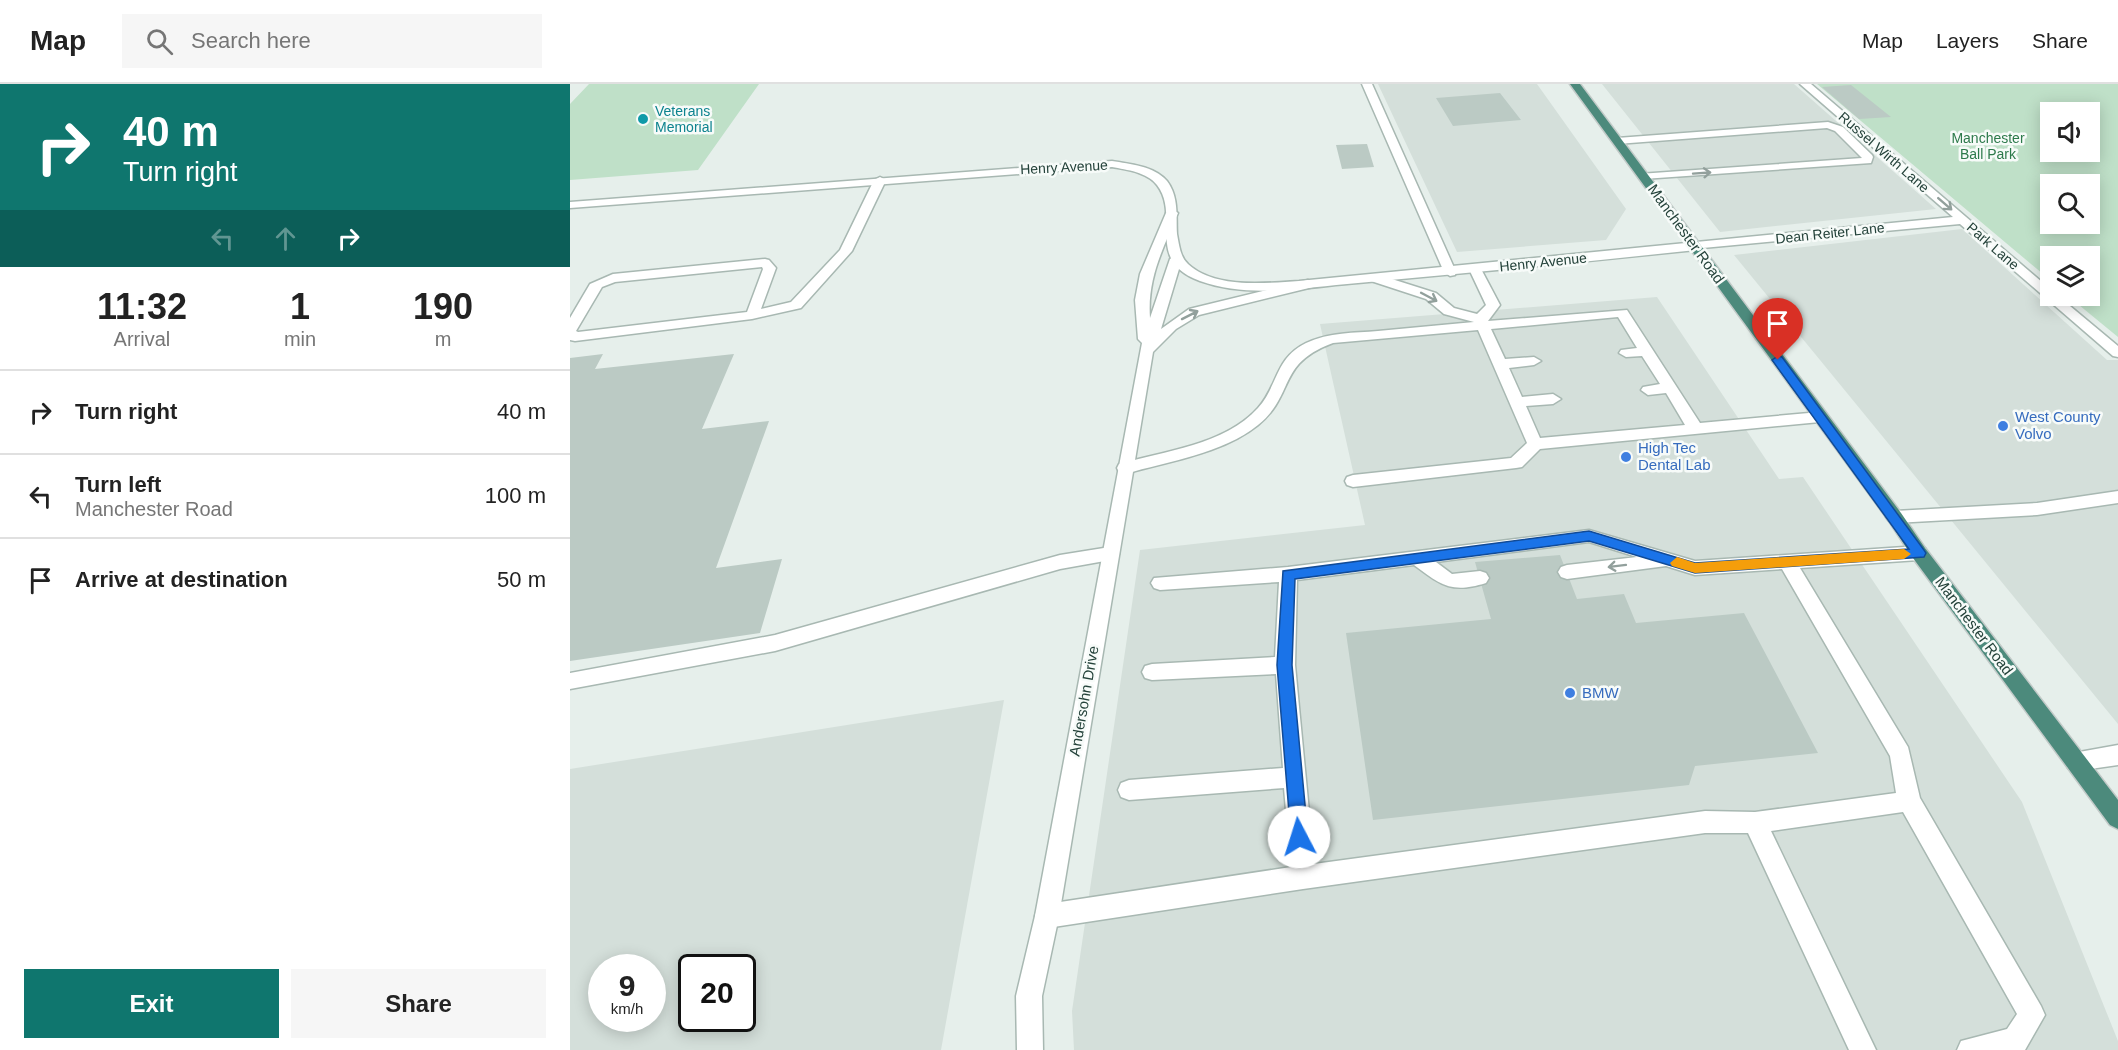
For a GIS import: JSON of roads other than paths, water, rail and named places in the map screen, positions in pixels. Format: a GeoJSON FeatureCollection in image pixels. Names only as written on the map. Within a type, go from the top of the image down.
{"type":"FeatureCollection","features":[{"type":"Feature","properties":{"kind":"highway","name":"Manchester Road"},"geometry":{"type":"LineString","coordinates":[[1575,84],[1895,517],[1919,553],[2118,818]]}},
{"type":"Feature","properties":{"kind":"street"},"geometry":{"type":"LineString","coordinates":[[1367,84],[1450,272]]}},
{"type":"Feature","properties":{"kind":"street","name":"Russel Wirth Lane"},"geometry":{"type":"LineString","coordinates":[[1805,84],[1963,220]]}},
{"type":"Feature","properties":{"kind":"street"},"geometry":{"type":"LineString","coordinates":[[1617,141],[1828,125],[1839,129],[1868,157],[1867,161],[1644,176]]}},
{"type":"Feature","properties":{"kind":"street","name":"Henry Avenue"},"geometry":{"type":"LineString","coordinates":[[570,205],[1096,164],[1131,166],[1154,174],[1163,181],[1170,199],[1171,243],[1176,259],[1188,271],[1215,282],[1263,286],[1313,283],[1450,272],[1696,246]]}},
{"type":"Feature","properties":{"kind":"street"},"geometry":{"type":"LineString","coordinates":[[570,333],[575,337],[752,315],[796,305],[846,251],[880,180]]}},
{"type":"Feature","properties":{"kind":"street","name":"Andersohn Drive"},"geometry":{"type":"LineString","coordinates":[[1146,353],[1142,300],[1146,273],[1172,213]]}},
{"type":"Feature","properties":{"kind":"street","name":"Dean Reiter Lane"},"geometry":{"type":"LineString","coordinates":[[1696,246],[1963,220]]}},
{"type":"Feature","properties":{"kind":"street","name":"Park Lane"},"geometry":{"type":"LineString","coordinates":[[1963,220],[2040,286]]}},
{"type":"Feature","properties":{"kind":"street","name":"Andersohn Drive"},"geometry":{"type":"LineString","coordinates":[[1030,1050],[1029,996],[1047,916],[1146,353],[1176,259]]}},
{"type":"Feature","properties":{"kind":"street"},"geometry":{"type":"LineString","coordinates":[[570,328],[597,284],[613,278],[765,262],[770,268],[752,315]]}},
{"type":"Feature","properties":{"kind":"street"},"geometry":{"type":"LineString","coordinates":[[1475,269],[1492,305],[1481,322]]}},
{"type":"Feature","properties":{"kind":"street"},"geometry":{"type":"LineString","coordinates":[[1376,278],[1431,296],[1449,311],[1481,322],[1535,444]]}},
{"type":"Feature","properties":{"kind":"street"},"geometry":{"type":"LineString","coordinates":[[1146,353],[1171,326],[1194,312],[1313,283]]}},
{"type":"Feature","properties":{"kind":"street","name":"Park Lane"},"geometry":{"type":"LineString","coordinates":[[2064,306],[2118,353]]}},
{"type":"Feature","properties":{"kind":"street"},"geometry":{"type":"LineString","coordinates":[[1125,468],[1229,436],[1253,422],[1266,408],[1282,373],[1296,355],[1311,344],[1331,339],[1481,322],[1623,313],[1696,429]]}},
{"type":"Feature","properties":{"kind":"street"},"geometry":{"type":"LineString","coordinates":[[1626,352],[1646,351]]}},
{"type":"Feature","properties":{"kind":"street"},"geometry":{"type":"LineString","coordinates":[[1500,364],[1534,361]]}},
{"type":"Feature","properties":{"kind":"street"},"geometry":{"type":"LineString","coordinates":[[1648,390],[1670,388]]}},
{"type":"Feature","properties":{"kind":"street"},"geometry":{"type":"LineString","coordinates":[[1516,402],[1553,399]]}},
{"type":"Feature","properties":{"kind":"street"},"geometry":{"type":"LineString","coordinates":[[1353,481],[1516,463],[1535,444],[1820,417]]}},
{"type":"Feature","properties":{"kind":"street"},"geometry":{"type":"LineString","coordinates":[[1895,517],[2037,509],[2118,497]]}},
{"type":"Feature","properties":{"kind":"street"},"geometry":{"type":"LineString","coordinates":[[1160,583],[1288,574],[1589,536],[1695,568],[1919,553]]}},
{"type":"Feature","properties":{"kind":"street"},"geometry":{"type":"LineString","coordinates":[[570,681],[775,643],[1060,562],[1110,554]]}},
{"type":"Feature","properties":{"kind":"street"},"geometry":{"type":"LineString","coordinates":[[1417,558],[1449,581],[1480,578]]}},
{"type":"Feature","properties":{"kind":"street"},"geometry":{"type":"LineString","coordinates":[[1567,572],[1668,560]]}},
{"type":"Feature","properties":{"kind":"street"},"geometry":{"type":"LineString","coordinates":[[1788,563],[1900,754],[1909,801],[2032,1015],[2015,1041],[1970,1050]]}},
{"type":"Feature","properties":{"kind":"street"},"geometry":{"type":"LineString","coordinates":[[1288,574],[1285,665],[1303,877]]}},
{"type":"Feature","properties":{"kind":"street"},"geometry":{"type":"LineString","coordinates":[[1152,672],[1285,665]]}},
{"type":"Feature","properties":{"kind":"street"},"geometry":{"type":"LineString","coordinates":[[2076,761],[2118,755]]}},
{"type":"Feature","properties":{"kind":"street"},"geometry":{"type":"LineString","coordinates":[[1130,790],[1294,777]]}},
{"type":"Feature","properties":{"kind":"street"},"geometry":{"type":"LineString","coordinates":[[1047,916],[1303,877],[1705,822],[1755,823],[1909,801]]}},
{"type":"Feature","properties":{"kind":"street"},"geometry":{"type":"LineString","coordinates":[[1755,823],[1863,1050]]}},
{"type":"Feature","properties":{"kind":"place","name":"Veterans Memorial"},"geometry":{"type":"Point","coordinates":[643,119]}},
{"type":"Feature","properties":{"kind":"place","name":"West County Volvo"},"geometry":{"type":"Point","coordinates":[2003,426]}},
{"type":"Feature","properties":{"kind":"place","name":"High Tec Dental Lab"},"geometry":{"type":"Point","coordinates":[1626,457]}},
{"type":"Feature","properties":{"kind":"place","name":"BMW"},"geometry":{"type":"Point","coordinates":[1570,693]}},
{"type":"Feature","properties":{"kind":"park label","name":"Manchester Ball Park"},"geometry":{"type":"Point","coordinates":[1988,146]}}]}
